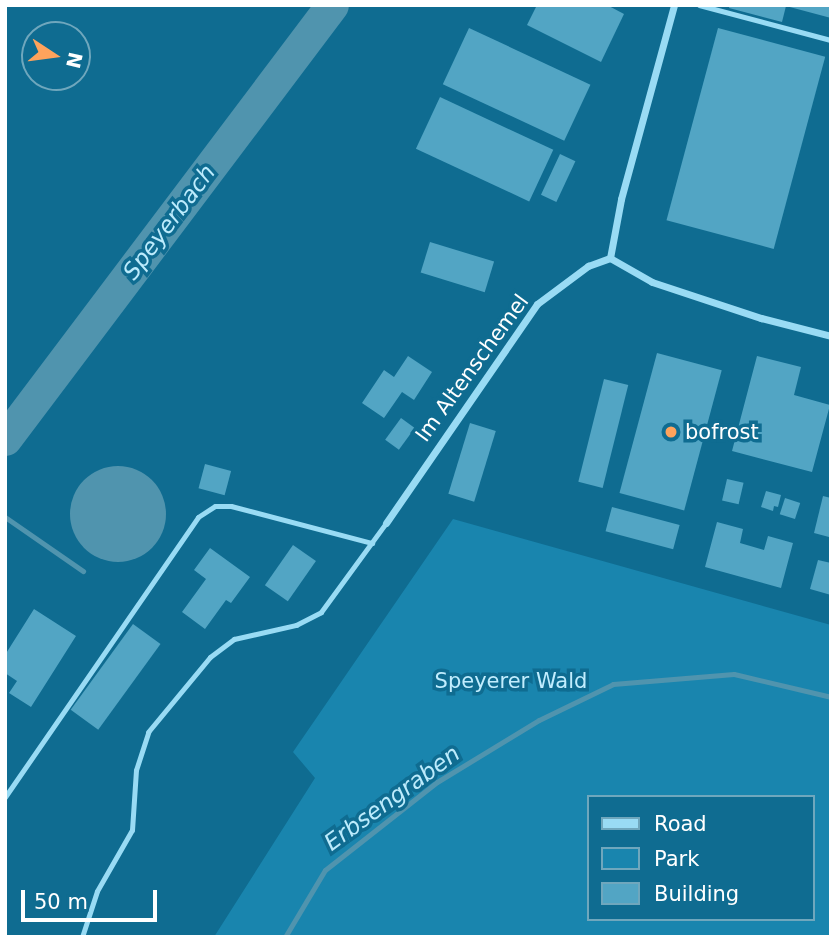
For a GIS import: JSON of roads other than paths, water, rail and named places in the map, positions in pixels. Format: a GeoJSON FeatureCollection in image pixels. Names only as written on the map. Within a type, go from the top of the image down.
{"type":"FeatureCollection","features":[{"type":"Feature","properties":{"kind":"street"},"geometry":{"type":"LineString","coordinates":[[674,5],[621,199],[610,258],[652,282],[761,318],[831,337]]}},
{"type":"Feature","properties":{"kind":"street","name":"Im Altenschemel"},"geometry":{"type":"LineString","coordinates":[[386,523],[537,304],[588,266],[610,258]]}},
{"type":"Feature","properties":{"kind":"lane"},"geometry":{"type":"LineString","coordinates":[[699,5],[831,40]]}},
{"type":"Feature","properties":{"kind":"lane"},"geometry":{"type":"LineString","coordinates":[[5,797],[198,517],[215,506],[230,506],[372,543]]}},
{"type":"Feature","properties":{"kind":"lane"},"geometry":{"type":"LineString","coordinates":[[82,937],[97,891],[132,830],[136,770],[148,733],[210,657],[234,639],[296,625],[321,612],[386,523]]}},
{"type":"Feature","properties":{"kind":"waterway","name":"Speyerbach"},"geometry":{"type":"LineString","coordinates":[[5,439],[332,5]]}},
{"type":"Feature","properties":{"kind":"waterway"},"geometry":{"type":"LineString","coordinates":[[5,517],[83,571]]}},
{"type":"Feature","properties":{"kind":"waterway","name":"Erbsengraben"},"geometry":{"type":"LineString","coordinates":[[285,937],[325,870],[437,782],[539,720],[613,684],[734,674],[831,697]]}},
{"type":"Feature","properties":{"kind":"place","name":"bofrost"},"geometry":{"type":"Point","coordinates":[671,432]}},
{"type":"Feature","properties":{"kind":"park label","name":"Speyerer Wald"},"geometry":{"type":"Point","coordinates":[511,681]}}]}
